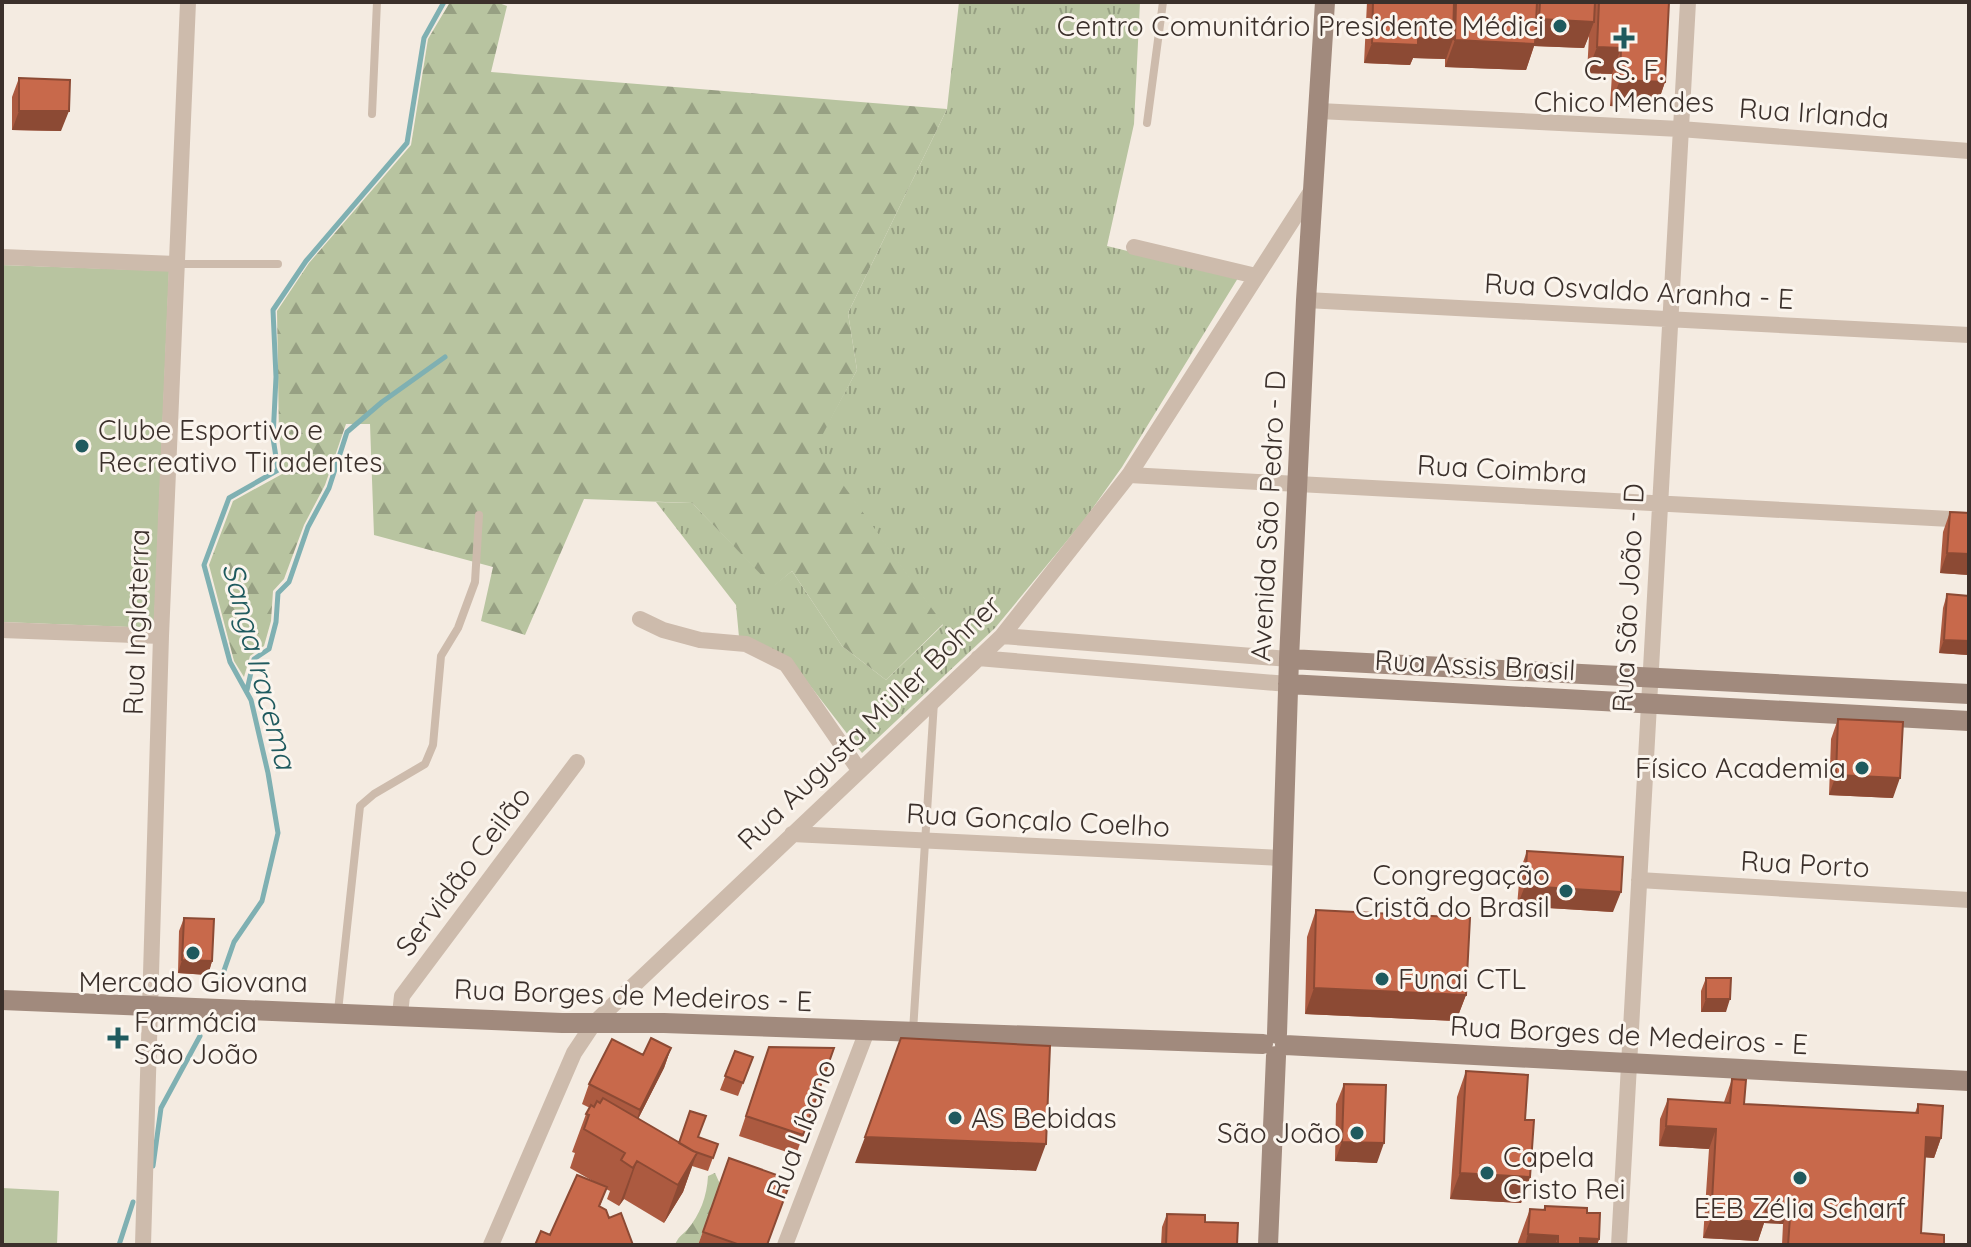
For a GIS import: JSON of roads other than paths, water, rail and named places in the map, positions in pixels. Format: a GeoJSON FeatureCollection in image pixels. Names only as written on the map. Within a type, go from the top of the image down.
{"type":"FeatureCollection","features":[{"type":"Feature","properties":{"kind":"street","name":"Rua Inglaterra"},"geometry":{"type":"LineString","coordinates":[[143,1245],[161,636],[188,2]]}},
{"type":"Feature","properties":{"kind":"street","name":"Avenida São Pedro - D"},"geometry":{"type":"LineString","coordinates":[[1268,1245],[1289,659],[1306,300],[1325,2]]}},
{"type":"Feature","properties":{"kind":"street","name":"Rua São João - D"},"geometry":{"type":"LineString","coordinates":[[1619,1245],[1688,2]]}},
{"type":"Feature","properties":{"kind":"street","name":"Rua Irlanda"},"geometry":{"type":"LineString","coordinates":[[1319,111],[1680,129],[1969,151]]}},
{"type":"Feature","properties":{"kind":"street","name":"Rua Augusta Müller Bohner"},"geometry":{"type":"LineString","coordinates":[[491,1245],[574,1053],[594,1023],[1002,636],[1129,475],[1313,189]]}},
{"type":"Feature","properties":{"kind":"street"},"geometry":{"type":"LineString","coordinates":[[1134,247],[1256,276]]}},
{"type":"Feature","properties":{"kind":"street"},"geometry":{"type":"LineString","coordinates":[[2,257],[176,264]]}},
{"type":"Feature","properties":{"kind":"street","name":"Rua Osvaldo Aranha - E"},"geometry":{"type":"LineString","coordinates":[[1306,300],[1969,335]]}},
{"type":"Feature","properties":{"kind":"street","name":"Rua Coimbra"},"geometry":{"type":"LineString","coordinates":[[1129,475],[1969,520]]}},
{"type":"Feature","properties":{"kind":"street"},"geometry":{"type":"LineString","coordinates":[[640,619],[663,630],[700,640],[746,644],[786,664],[859,770]]}},
{"type":"Feature","properties":{"kind":"street"},"geometry":{"type":"LineString","coordinates":[[2,630],[161,636]]}},
{"type":"Feature","properties":{"kind":"street","name":"Rua Assis Brasil"},"geometry":{"type":"LineString","coordinates":[[1002,636],[1289,659],[1969,694]]}},
{"type":"Feature","properties":{"kind":"street","name":"Rua Assis Brasil"},"geometry":{"type":"LineString","coordinates":[[978,658],[1288,684],[1969,721]]}},
{"type":"Feature","properties":{"kind":"street"},"geometry":{"type":"LineString","coordinates":[[1472,693],[1473,668]]}},
{"type":"Feature","properties":{"kind":"street"},"geometry":{"type":"LineString","coordinates":[[1821,712],[1822,686]]}},
{"type":"Feature","properties":{"kind":"street","name":"Servidão Ceilão"},"geometry":{"type":"LineString","coordinates":[[400,1014],[402,996],[577,762]]}},
{"type":"Feature","properties":{"kind":"street","name":"Rua Gonçalo Coelho"},"geometry":{"type":"LineString","coordinates":[[792,834],[1282,858]]}},
{"type":"Feature","properties":{"kind":"street","name":"Rua Porto"},"geometry":{"type":"LineString","coordinates":[[1639,880],[1969,900]]}},
{"type":"Feature","properties":{"kind":"street","name":"Rua Borges de Medeiros - E"},"geometry":{"type":"LineString","coordinates":[[2,1000],[1275,1045],[1969,1081]]}},
{"type":"Feature","properties":{"kind":"street","name":"Rua Líbano"},"geometry":{"type":"LineString","coordinates":[[785,1245],[867,1031]]}},
{"type":"Feature","properties":{"kind":"lane"},"geometry":{"type":"LineString","coordinates":[[372,114],[377,2]]}},
{"type":"Feature","properties":{"kind":"lane"},"geometry":{"type":"LineString","coordinates":[[1147,123],[1163,2]]}},
{"type":"Feature","properties":{"kind":"lane"},"geometry":{"type":"LineString","coordinates":[[176,264],[278,264]]}},
{"type":"Feature","properties":{"kind":"lane"},"geometry":{"type":"LineString","coordinates":[[338,1012],[360,806],[374,794],[425,764],[433,745],[441,656],[458,628],[475,582],[479,515]]}},
{"type":"Feature","properties":{"kind":"lane"},"geometry":{"type":"LineString","coordinates":[[913,1032],[935,698]]}},
{"type":"Feature","properties":{"kind":"waterway","name":"Sanga Iracema"},"geometry":{"type":"LineString","coordinates":[[220,982],[234,942],[262,901],[278,833],[251,700],[230,662],[204,565],[229,498],[278,470],[273,438],[276,377],[273,310],[306,261],[407,143],[424,38],[444,2]]}},
{"type":"Feature","properties":{"kind":"waterway"},"geometry":{"type":"LineString","coordinates":[[247,690],[254,659],[269,649],[276,622],[278,593],[289,582],[308,527],[329,488],[347,432],[382,402],[445,357]]}},
{"type":"Feature","properties":{"kind":"waterway","name":"Sanga Iracema"},"geometry":{"type":"LineString","coordinates":[[153,1166],[161,1108],[200,1036]]}},
{"type":"Feature","properties":{"kind":"waterway","name":"Sanga Iracema"},"geometry":{"type":"LineString","coordinates":[[119,1245],[133,1202]]}},
{"type":"Feature","properties":{"kind":"place","name":"Centro Comunitário Presidente Médici"},"geometry":{"type":"Point","coordinates":[1560,26]}},
{"type":"Feature","properties":{"kind":"place","name":"C. S. F. Chico Mendes"},"geometry":{"type":"Point","coordinates":[1624,38]}},
{"type":"Feature","properties":{"kind":"place","name":"Clube Esportivo e Recreativo Tiradentes"},"geometry":{"type":"Point","coordinates":[82,446]}},
{"type":"Feature","properties":{"kind":"place","name":"Físico Academia"},"geometry":{"type":"Point","coordinates":[1862,768]}},
{"type":"Feature","properties":{"kind":"place","name":"Congregação Cristã do Brasil"},"geometry":{"type":"Point","coordinates":[1566,891]}},
{"type":"Feature","properties":{"kind":"place","name":"Mercado Giovana"},"geometry":{"type":"Point","coordinates":[193,953]}},
{"type":"Feature","properties":{"kind":"place","name":"Funai CTL"},"geometry":{"type":"Point","coordinates":[1382,979]}},
{"type":"Feature","properties":{"kind":"place","name":"Farmácia São João"},"geometry":{"type":"Point","coordinates":[118,1038]}},
{"type":"Feature","properties":{"kind":"place","name":"AS Bebidas"},"geometry":{"type":"Point","coordinates":[955,1118]}},
{"type":"Feature","properties":{"kind":"place","name":"São João"},"geometry":{"type":"Point","coordinates":[1357,1133]}},
{"type":"Feature","properties":{"kind":"place","name":"Capela Cristo Rei"},"geometry":{"type":"Point","coordinates":[1487,1173]}},
{"type":"Feature","properties":{"kind":"place","name":"EEB Zélia Scharf"},"geometry":{"type":"Point","coordinates":[1800,1178]}}]}
